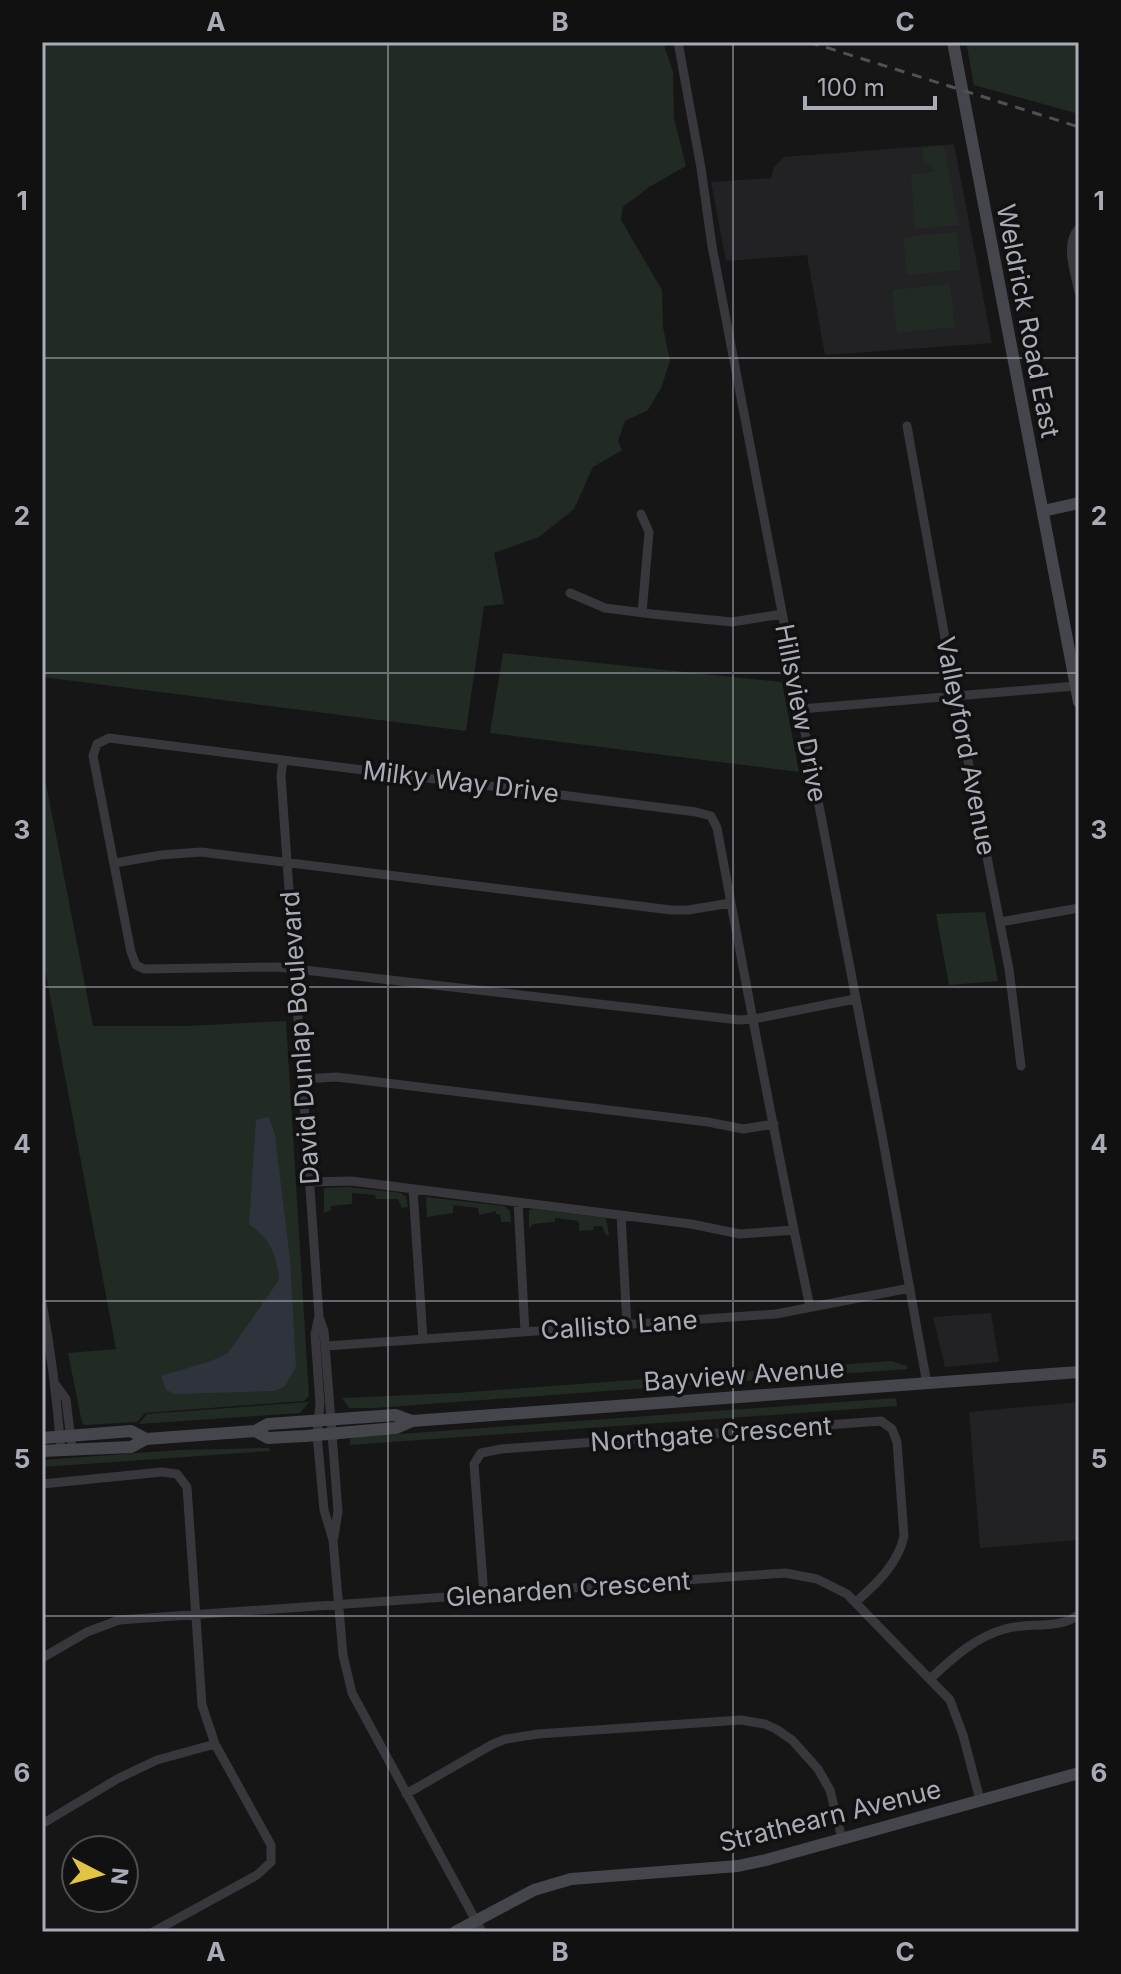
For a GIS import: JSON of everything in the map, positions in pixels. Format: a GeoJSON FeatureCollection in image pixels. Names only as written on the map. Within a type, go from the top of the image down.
{"type":"FeatureCollection","features":[{"type":"Feature","properties":{"kind":"street","name":"Hillsview Drive"},"geometry":{"type":"LineString","coordinates":[[678,42],[712,246],[927,1384]]}},
{"type":"Feature","properties":{"kind":"street","name":"Weldrick Road East"},"geometry":{"type":"LineString","coordinates":[[953,42],[1079,702]]}},
{"type":"Feature","properties":{"kind":"street"},"geometry":{"type":"LineString","coordinates":[[1079,228],[1072,236],[1072,252],[1079,292]]}},
{"type":"Feature","properties":{"kind":"street","name":"Valleyford Avenue"},"geometry":{"type":"LineString","coordinates":[[907,426],[1000,922],[1021,1066]]}},
{"type":"Feature","properties":{"kind":"street"},"geometry":{"type":"LineString","coordinates":[[1043,511],[1079,503]]}},
{"type":"Feature","properties":{"kind":"street"},"geometry":{"type":"LineString","coordinates":[[641,514],[649,532],[642,613]]}},
{"type":"Feature","properties":{"kind":"street"},"geometry":{"type":"LineString","coordinates":[[570,593],[605,608],[732,622],[782,614]]}},
{"type":"Feature","properties":{"kind":"street"},"geometry":{"type":"LineString","coordinates":[[801,709],[1076,686]]}},
{"type":"Feature","properties":{"kind":"street","name":"Milky Way Drive"},"geometry":{"type":"LineString","coordinates":[[295,969],[144,969],[136,965],[93,756],[97,744],[109,738],[711,816],[717,828],[810,1307]]}},
{"type":"Feature","properties":{"kind":"street","name":"David Dunlap Boulevard"},"geometry":{"type":"LineString","coordinates":[[283,760],[281,776],[319,1316],[326,1346],[333,1433],[338,1511],[333,1540]]}},
{"type":"Feature","properties":{"kind":"street"},"geometry":{"type":"LineString","coordinates":[[115,863],[201,852],[671,910],[731,903]]}},
{"type":"Feature","properties":{"kind":"street"},"geometry":{"type":"LineString","coordinates":[[1000,922],[1079,908]]}},
{"type":"Feature","properties":{"kind":"street"},"geometry":{"type":"LineString","coordinates":[[295,969],[708,1019],[754,1019],[855,999]]}},
{"type":"Feature","properties":{"kind":"street"},"geometry":{"type":"LineString","coordinates":[[303,1079],[337,1077],[708,1122],[737,1129],[774,1124]]}},
{"type":"Feature","properties":{"kind":"street"},"geometry":{"type":"LineString","coordinates":[[310,1182],[351,1181],[691,1224],[740,1234],[794,1230]]}},
{"type":"Feature","properties":{"kind":"street"},"geometry":{"type":"LineString","coordinates":[[413,1189],[423,1339]]}},
{"type":"Feature","properties":{"kind":"street"},"geometry":{"type":"LineString","coordinates":[[518,1202],[525,1332]]}},
{"type":"Feature","properties":{"kind":"street"},"geometry":{"type":"LineString","coordinates":[[621,1215],[627,1325]]}},
{"type":"Feature","properties":{"kind":"street","name":"Callisto Lane"},"geometry":{"type":"LineString","coordinates":[[326,1346],[776,1314],[910,1288]]}},
{"type":"Feature","properties":{"kind":"street"},"geometry":{"type":"LineString","coordinates":[[42,1302],[46,1350],[56,1385],[66,1399],[66,1443]]}},
{"type":"Feature","properties":{"kind":"street","name":"David Dunlap Boulevard"},"geometry":{"type":"LineString","coordinates":[[319,1316],[315,1334],[320,1404],[317,1435],[324,1510],[333,1540]]}},
{"type":"Feature","properties":{"kind":"street","name":"Bayview Avenue"},"geometry":{"type":"LineString","coordinates":[[255,1431],[268,1438],[317,1435],[396,1428],[412,1421],[1079,1372]]}},
{"type":"Feature","properties":{"kind":"street","name":"Bayview Avenue"},"geometry":{"type":"LineString","coordinates":[[42,1438],[66,1443],[131,1447],[146,1439],[255,1431],[268,1424],[395,1415],[412,1421]]}},
{"type":"Feature","properties":{"kind":"street","name":"Northgate Crescent"},"geometry":{"type":"LineString","coordinates":[[484,1595],[474,1464],[481,1453],[881,1421],[892,1429],[897,1442],[904,1536],[901,1550],[893,1563],[856,1602]]}},
{"type":"Feature","properties":{"kind":"street","name":"Bayview Avenue"},"geometry":{"type":"LineString","coordinates":[[42,1451],[66,1443]]}},
{"type":"Feature","properties":{"kind":"street"},"geometry":{"type":"LineString","coordinates":[[42,1484],[162,1472],[177,1474],[187,1487],[202,1705],[215,1744],[271,1845],[271,1862],[267,1869],[241,1885],[153,1932]]}},
{"type":"Feature","properties":{"kind":"street"},"geometry":{"type":"LineString","coordinates":[[333,1540],[343,1655],[352,1693],[478,1926]]}},
{"type":"Feature","properties":{"kind":"street","name":"Glenarden Crescent"},"geometry":{"type":"LineString","coordinates":[[42,1658],[87,1632],[119,1620],[196,1617],[785,1573],[828,1583],[856,1602],[950,1700],[980,1800]]}},
{"type":"Feature","properties":{"kind":"street"},"geometry":{"type":"LineString","coordinates":[[931,1678],[957,1654],[982,1637],[1017,1626],[1077,1621]]}},
{"type":"Feature","properties":{"kind":"street"},"geometry":{"type":"LineString","coordinates":[[406,1794],[506,1739],[538,1734],[741,1720],[776,1729],[792,1740],[818,1769],[830,1790],[842,1839]]}},
{"type":"Feature","properties":{"kind":"street"},"geometry":{"type":"LineString","coordinates":[[42,1824],[119,1778],[157,1760],[215,1744]]}},
{"type":"Feature","properties":{"kind":"street","name":"Strathearn Avenue"},"geometry":{"type":"LineString","coordinates":[[455,1932],[478,1926],[534,1890],[571,1879],[738,1866],[1079,1773]]}},
{"type":"Feature","properties":{"kind":"shaded area"},"geometry":{"type":"Polygon","coordinates":[[[42,42],[663,42],[673,72],[674,118],[686,166],[649,187],[623,207],[621,220],[662,290],[663,327],[670,361],[661,388],[648,410],[625,421],[618,441],[622,450],[593,467],[574,509],[539,537],[494,553],[504,604],[484,606],[466,731],[42,677],[42,42]]]}},
{"type":"Feature","properties":{"kind":"shaded area"},"geometry":{"type":"Polygon","coordinates":[[[966,42],[1079,42],[1079,114],[974,85],[966,42]]]}},
{"type":"Feature","properties":{"kind":"shaded area"},"geometry":{"type":"Polygon","coordinates":[[[954,144],[992,343],[825,355],[807,255],[726,261],[711,182],[771,178],[774,167],[784,157],[954,144]]]}},
{"type":"Feature","properties":{"kind":"shaded area"},"geometry":{"type":"Polygon","coordinates":[[[944,146],[959,225],[915,229],[911,175],[935,171],[923,159],[922,148],[944,146]]]}},
{"type":"Feature","properties":{"kind":"shaded area"},"geometry":{"type":"Polygon","coordinates":[[[957,232],[961,270],[907,275],[903,237],[957,232]]]}},
{"type":"Feature","properties":{"kind":"shaded area"},"geometry":{"type":"Polygon","coordinates":[[[950,284],[955,327],[897,333],[892,290],[950,284]]]}},
{"type":"Feature","properties":{"kind":"shaded area"},"geometry":{"type":"Polygon","coordinates":[[[503,653],[782,682],[799,772],[490,733],[503,653]]]}},
{"type":"Feature","properties":{"kind":"shaded area"},"geometry":{"type":"Polygon","coordinates":[[[42,763],[93,1026],[186,1026],[286,1021],[309,1396],[304,1401],[145,1413],[137,1422],[82,1423],[68,1353],[116,1349],[42,953],[42,763]]]}},
{"type":"Feature","properties":{"kind":"shaded area"},"geometry":{"type":"Polygon","coordinates":[[[985,912],[998,981],[949,985],[936,914],[985,912]]]}},
{"type":"Feature","properties":{"kind":"shaded area"},"geometry":{"type":"Polygon","coordinates":[[[269,1117],[275,1135],[290,1260],[296,1367],[284,1387],[274,1391],[175,1394],[166,1390],[161,1376],[228,1353],[279,1280],[271,1248],[249,1224],[256,1120],[269,1117]]]}},
{"type":"Feature","properties":{"kind":"shaded area"},"geometry":{"type":"Polygon","coordinates":[[[348,1187],[401,1193],[406,1197],[408,1207],[402,1208],[398,1199],[376,1199],[375,1195],[352,1193],[352,1204],[331,1206],[331,1210],[324,1213],[324,1188],[348,1187]]]}},
{"type":"Feature","properties":{"kind":"shaded area"},"geometry":{"type":"Polygon","coordinates":[[[426,1197],[504,1206],[510,1211],[511,1222],[501,1222],[496,1211],[479,1215],[478,1208],[453,1205],[453,1213],[427,1217],[426,1197]]]}},
{"type":"Feature","properties":{"kind":"shaded area"},"geometry":{"type":"Polygon","coordinates":[[[529,1210],[606,1218],[609,1235],[606,1236],[602,1226],[579,1231],[579,1221],[555,1218],[555,1222],[533,1224],[529,1229],[529,1210]]]}},
{"type":"Feature","properties":{"kind":"shaded area"},"geometry":{"type":"Polygon","coordinates":[[[991,1313],[999,1362],[945,1367],[933,1317],[991,1313]]]}},
{"type":"Feature","properties":{"kind":"shaded area"},"geometry":{"type":"Polygon","coordinates":[[[891,1361],[907,1366],[907,1369],[374,1408],[349,1408],[342,1398],[456,1393],[891,1361]]]}},
{"type":"Feature","properties":{"kind":"shaded area"},"geometry":{"type":"Polygon","coordinates":[[[896,1398],[897,1406],[350,1445],[350,1439],[357,1437],[896,1398]]]}},
{"type":"Feature","properties":{"kind":"shaded area"},"geometry":{"type":"Polygon","coordinates":[[[309,1402],[300,1413],[139,1424],[147,1414],[309,1402]]]}},
{"type":"Feature","properties":{"kind":"shaded area"},"geometry":{"type":"Polygon","coordinates":[[[1079,1402],[1079,1540],[980,1548],[969,1412],[1079,1402]]]}},
{"type":"Feature","properties":{"kind":"shaded area"},"geometry":{"type":"Polygon","coordinates":[[[269,1448],[270,1451],[42,1467],[42,1460],[178,1450],[269,1448]]]}},
{"type":"Feature","properties":{"kind":"railway"},"geometry":{"type":"LineString","coordinates":[[809,42],[1079,127]]}}]}
